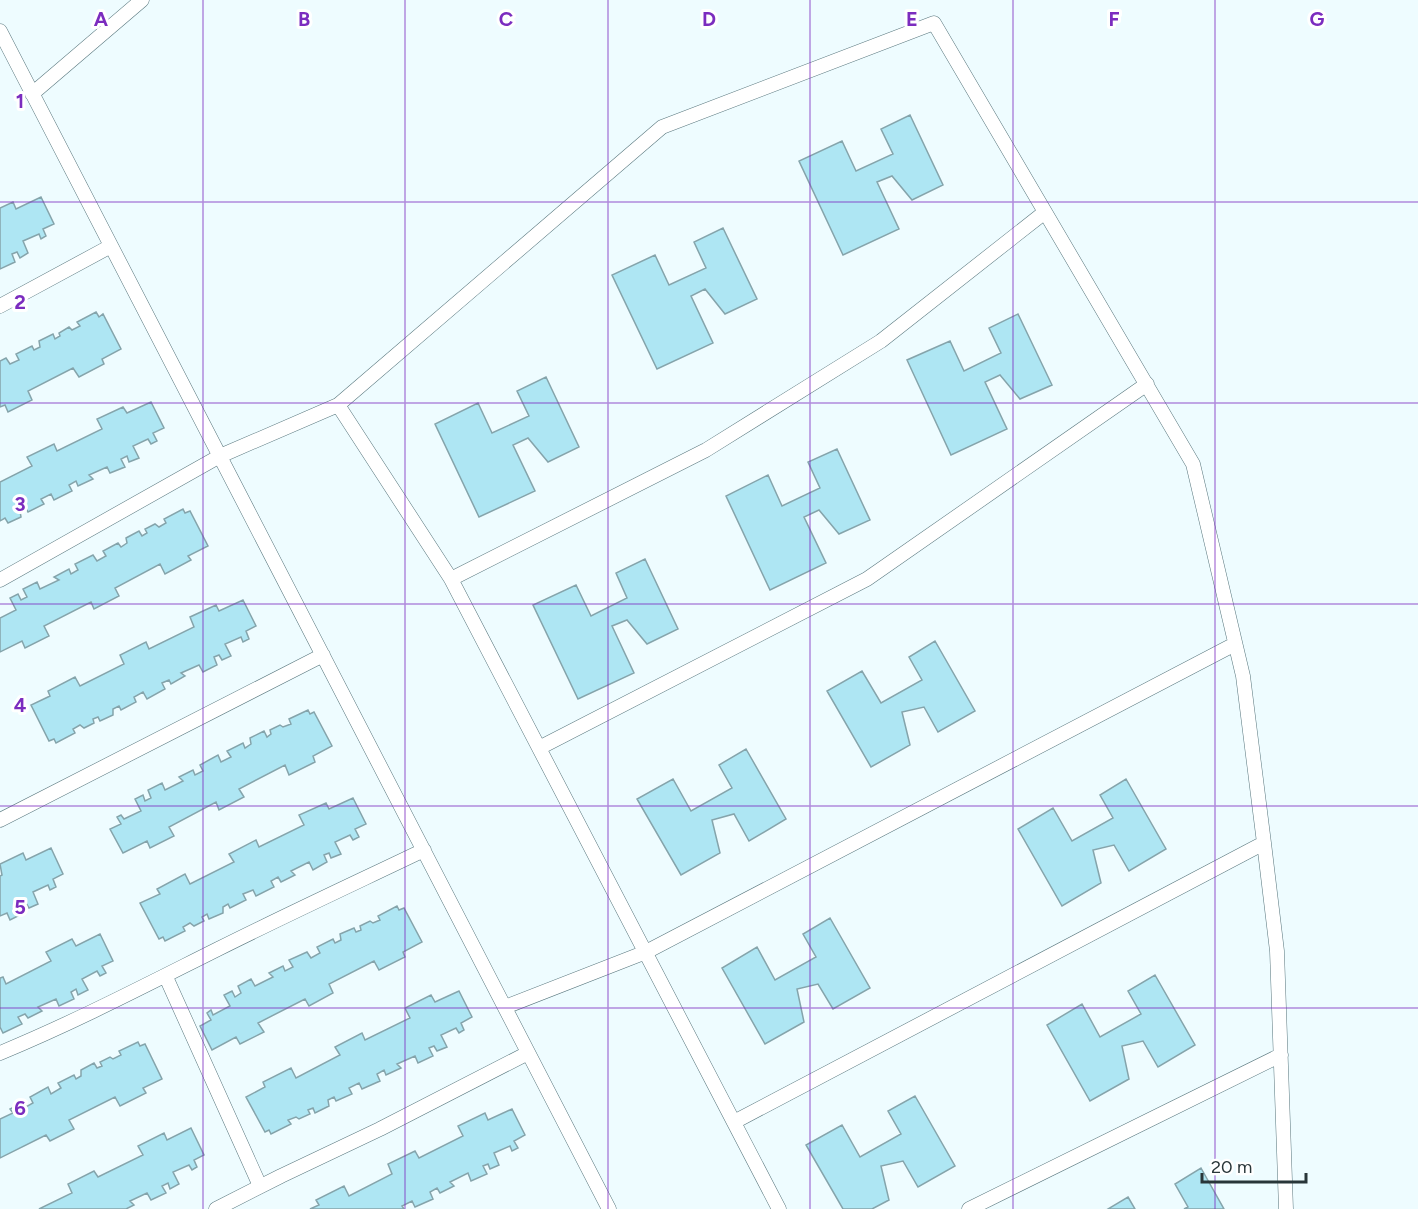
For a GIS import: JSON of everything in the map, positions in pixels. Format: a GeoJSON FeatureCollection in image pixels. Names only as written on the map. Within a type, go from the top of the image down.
{"type":"FeatureCollection","features":[{"type":"Feature","properties":{"kind":"lane"},"geometry":{"type":"LineString","coordinates":[[32,94],[142,0]]}},
{"type":"Feature","properties":{"kind":"lane"},"geometry":{"type":"LineString","coordinates":[[0,580],[220,456],[338,405],[662,127],[934,23],[1193,464],[1243,676],[1264,843],[1277,951],[1286,1209]]}},
{"type":"Feature","properties":{"kind":"lane"},"geometry":{"type":"LineString","coordinates":[[0,31],[609,1209]]}},
{"type":"Feature","properties":{"kind":"lane"},"geometry":{"type":"LineString","coordinates":[[451,579],[706,450],[881,340],[1045,212]]}},
{"type":"Feature","properties":{"kind":"lane"},"geometry":{"type":"LineString","coordinates":[[0,306],[111,246]]}},
{"type":"Feature","properties":{"kind":"lane"},"geometry":{"type":"LineString","coordinates":[[539,748],[867,579],[1147,384]]}},
{"type":"Feature","properties":{"kind":"lane"},"geometry":{"type":"LineString","coordinates":[[338,405],[451,579],[779,1209]]}},
{"type":"Feature","properties":{"kind":"lane"},"geometry":{"type":"LineString","coordinates":[[505,1007],[646,952],[1235,644]]}},
{"type":"Feature","properties":{"kind":"lane"},"geometry":{"type":"LineString","coordinates":[[0,820],[322,655]]}},
{"type":"Feature","properties":{"kind":"lane"},"geometry":{"type":"LineString","coordinates":[[734,1122],[1264,843]]}},
{"type":"Feature","properties":{"kind":"lane"},"geometry":{"type":"LineString","coordinates":[[0,1053],[62,1028],[424,850]]}},
{"type":"Feature","properties":{"kind":"lane"},"geometry":{"type":"LineString","coordinates":[[166,977],[260,1186]]}},
{"type":"Feature","properties":{"kind":"lane"},"geometry":{"type":"LineString","coordinates":[[216,1209],[528,1053]]}},
{"type":"Feature","properties":{"kind":"lane"},"geometry":{"type":"LineString","coordinates":[[969,1209],[1281,1054]]}},
{"type":"Feature","properties":{"kind":"building"},"geometry":{"type":"Polygon","coordinates":[[[910,115],[943,185],[912,200],[892,176],[877,182],[899,229],[843,255],[799,161],[842,141],[856,171],[893,154],[881,129],[910,115]]]}},
{"type":"Feature","properties":{"kind":"building"},"geometry":{"type":"Polygon","coordinates":[[[41,197],[54,224],[43,229],[46,236],[41,239],[39,234],[23,241],[28,253],[20,258],[17,252],[12,254],[15,262],[0,269],[0,208],[13,202],[16,209],[41,197]]]}},
{"type":"Feature","properties":{"kind":"building"},"geometry":{"type":"Polygon","coordinates":[[[723,228],[757,299],[725,314],[705,289],[691,296],[713,343],[657,369],[612,275],[655,255],[669,285],[706,268],[694,242],[723,228]]]}},
{"type":"Feature","properties":{"kind":"building"},"geometry":{"type":"Polygon","coordinates":[[[96,312],[99,317],[103,314],[121,349],[102,359],[104,364],[79,377],[73,368],[28,391],[32,400],[8,412],[5,405],[0,407],[0,361],[6,358],[10,364],[19,360],[16,354],[32,346],[34,350],[40,347],[39,341],[53,334],[55,339],[60,336],[59,333],[69,327],[72,330],[80,326],[77,322],[96,312]]]}},
{"type":"Feature","properties":{"kind":"building"},"geometry":{"type":"Polygon","coordinates":[[[1018,314],[1052,385],[1020,399],[1000,375],[985,382],[1007,429],[951,455],[907,360],[950,341],[964,371],[1001,353],[989,328],[1018,314]]]}},
{"type":"Feature","properties":{"kind":"building"},"geometry":{"type":"Polygon","coordinates":[[[546,377],[579,447],[548,462],[528,438],[513,445],[535,491],[479,517],[435,424],[478,403],[492,433],[529,416],[517,391],[546,377]]]}},
{"type":"Feature","properties":{"kind":"building"},"geometry":{"type":"Polygon","coordinates":[[[151,402],[164,428],[153,433],[157,441],[151,444],[148,439],[133,446],[139,458],[129,462],[127,456],[121,459],[125,467],[110,473],[107,467],[89,475],[93,479],[78,486],[76,481],[69,485],[72,491],[54,500],[51,494],[41,499],[44,504],[28,512],[26,508],[20,511],[21,517],[8,523],[5,518],[0,521],[0,482],[32,466],[27,457],[54,444],[57,451],[102,429],[97,419],[123,407],[127,413],[151,402]]]}},
{"type":"Feature","properties":{"kind":"building"},"geometry":{"type":"Polygon","coordinates":[[[837,449],[870,520],[839,534],[819,510],[804,517],[826,563],[770,590],[726,496],[768,475],[782,506],[820,488],[808,462],[837,449]]]}},
{"type":"Feature","properties":{"kind":"building"},"geometry":{"type":"Polygon","coordinates":[[[183,509],[185,513],[190,511],[208,546],[188,556],[191,560],[165,574],[160,564],[115,588],[119,596],[94,609],[91,602],[44,626],[49,636],[25,648],[22,641],[0,652],[0,618],[16,610],[10,598],[18,594],[21,600],[27,597],[23,589],[37,582],[40,589],[59,580],[54,577],[69,569],[71,574],[78,570],[75,564],[93,555],[97,561],[106,556],[103,551],[118,543],[121,547],[127,543],[126,538],[139,531],[142,536],[147,533],[145,529],[155,524],[159,527],[166,523],[164,519],[183,509]]]}},
{"type":"Feature","properties":{"kind":"building"},"geometry":{"type":"Polygon","coordinates":[[[645,559],[678,629],[647,644],[627,620],[612,626],[634,673],[578,699],[533,605],[576,585],[591,616],[627,598],[616,573],[645,559]]]}},
{"type":"Feature","properties":{"kind":"building"},"geometry":{"type":"Polygon","coordinates":[[[243,600],[256,626],[246,631],[249,639],[243,642],[241,637],[225,644],[231,656],[222,660],[219,655],[214,657],[217,665],[203,672],[199,665],[181,673],[185,676],[171,684],[169,680],[162,683],[165,689],[147,699],[143,692],[134,697],[136,702],[121,710],[119,706],[113,709],[113,715],[100,721],[98,717],[93,719],[94,723],[84,728],[80,725],[73,729],[75,733],[56,743],[54,739],[49,741],[31,705],[50,696],[48,691],[75,677],[80,686],[124,664],[120,655],[146,642],[149,649],[194,627],[190,617],[216,605],[219,611],[243,600]]]}},
{"type":"Feature","properties":{"kind":"building"},"geometry":{"type":"Polygon","coordinates":[[[935,641],[975,711],[938,732],[924,707],[902,712],[910,745],[871,767],[827,691],[862,671],[881,703],[922,680],[909,657],[935,641]]]}},
{"type":"Feature","properties":{"kind":"building"},"geometry":{"type":"Polygon","coordinates":[[[308,710],[310,714],[314,712],[332,746],[313,756],[315,762],[289,775],[285,765],[239,789],[244,797],[219,810],[216,802],[169,827],[174,836],[150,848],[147,841],[123,853],[110,829],[121,824],[117,817],[121,815],[124,819],[141,811],[135,799],[143,795],[145,801],[151,798],[148,790],[162,783],[165,790],[183,781],[179,777],[193,770],[195,775],[203,771],[200,765],[218,755],[221,762],[231,757],[227,751],[243,743],[245,748],[251,744],[250,738],[264,731],[267,737],[271,734],[270,730],[280,725],[283,727],[291,724],[289,719],[308,710]]]}},
{"type":"Feature","properties":{"kind":"building"},"geometry":{"type":"Polygon","coordinates":[[[746,749],[786,819],[749,841],[734,814],[712,820],[720,853],[681,875],[637,799],[673,779],[691,811],[732,788],[719,765],[746,749]]]}},
{"type":"Feature","properties":{"kind":"building"},"geometry":{"type":"Polygon","coordinates":[[[1126,779],[1166,849],[1129,871],[1114,845],[1093,850],[1101,883],[1062,906],[1018,829],[1053,808],[1072,841],[1113,818],[1100,795],[1126,779]]]}},
{"type":"Feature","properties":{"kind":"building"},"geometry":{"type":"Polygon","coordinates":[[[353,798],[366,824],[355,829],[359,837],[353,840],[350,835],[335,842],[341,854],[331,858],[329,853],[324,855],[327,862],[313,870],[309,862],[291,871],[295,875],[281,882],[278,877],[271,881],[274,887],[256,896],[253,890],[243,894],[246,900],[230,908],[228,904],[223,907],[223,913],[209,919],[207,914],[202,917],[204,921],[194,926],[190,923],[183,927],[185,931],[165,941],[163,937],[159,939],[140,903],[160,894],[157,889],[185,874],[190,884],[234,862],[229,854],[256,840],[259,847],[304,825],[299,815],[326,803],[329,809],[353,798]]]}},
{"type":"Feature","properties":{"kind":"building"},"geometry":{"type":"Polygon","coordinates":[[[51,848],[63,874],[53,879],[56,887],[50,890],[48,885],[33,892],[38,904],[29,908],[26,903],[21,906],[24,913],[10,920],[7,913],[0,916],[0,876],[2,875],[0,864],[23,853],[26,860],[51,848]]]}},
{"type":"Feature","properties":{"kind":"building"},"geometry":{"type":"Polygon","coordinates":[[[397,906],[399,910],[404,908],[422,942],[403,952],[405,957],[379,970],[374,961],[329,984],[333,993],[309,1006],[305,999],[258,1023],[264,1032],[240,1044],[236,1037],[212,1050],[200,1026],[211,1020],[207,1013],[211,1010],[213,1015],[230,1006],[224,995],[232,991],[235,997],[241,993],[238,986],[251,979],[255,986],[273,977],[269,973],[283,966],[285,971],[293,967],[289,960],[307,952],[311,958],[320,953],[317,947],[333,939],[335,943],[341,940],[340,934],[354,928],[356,932],[361,930],[360,926],[370,921],[373,923],[380,920],[378,916],[397,906]]]}},
{"type":"Feature","properties":{"kind":"building"},"geometry":{"type":"Polygon","coordinates":[[[830,918],[870,988],[833,1009],[818,984],[797,989],[804,1022],[765,1044],[722,968],[757,947],[775,980],[816,957],[803,934],[830,918]]]}},
{"type":"Feature","properties":{"kind":"building"},"geometry":{"type":"Polygon","coordinates":[[[100,934],[113,961],[102,966],[106,973],[100,976],[97,971],[82,979],[88,990],[78,995],[76,989],[71,992],[74,999],[59,1006],[56,999],[38,1007],[42,1011],[28,1018],[25,1014],[18,1017],[22,1024],[3,1033],[0,1027],[0,978],[3,977],[6,984],[51,961],[46,952],[72,939],[76,946],[100,934]]]}},
{"type":"Feature","properties":{"kind":"building"},"geometry":{"type":"Polygon","coordinates":[[[1155,975],[1195,1045],[1158,1067],[1143,1041],[1122,1046],[1129,1079],[1090,1101],[1047,1025],[1082,1004],[1100,1037],[1141,1014],[1128,991],[1155,975]]]}},
{"type":"Feature","properties":{"kind":"building"},"geometry":{"type":"Polygon","coordinates":[[[459,991],[472,1017],[461,1023],[464,1030],[459,1033],[456,1028],[441,1035],[447,1047],[437,1051],[434,1046],[429,1048],[433,1056],[418,1063],[415,1056],[397,1064],[401,1068],[386,1075],[384,1070],[377,1074],[380,1081],[362,1089],[359,1083],[349,1088],[352,1094],[336,1101],[334,1097],[328,1100],[329,1106],[315,1113],[313,1108],[308,1110],[310,1114],[299,1119],[296,1117],[288,1120],[291,1124],[271,1134],[269,1130],[265,1132],[246,1097],[265,1087],[263,1082],[291,1068],[296,1078],[340,1055],[335,1047],[362,1033],[365,1040],[410,1018],[405,1008],[431,995],[435,1002],[459,991]]]}},
{"type":"Feature","properties":{"kind":"building"},"geometry":{"type":"Polygon","coordinates":[[[138,1042],[140,1046],[145,1044],[162,1079],[143,1088],[146,1093],[120,1106],[115,1097],[69,1120],[74,1129],[50,1141],[46,1135],[0,1158],[0,1119],[13,1113],[10,1109],[24,1102],[26,1107],[33,1103],[30,1097],[48,1087],[51,1094],[61,1088],[58,1083],[74,1075],[76,1079],[81,1076],[81,1070],[94,1063],[97,1068],[102,1066],[100,1062],[121,1055],[119,1051],[138,1042]]]}},
{"type":"Feature","properties":{"kind":"building"},"geometry":{"type":"Polygon","coordinates":[[[915,1096],[955,1166],[918,1187],[903,1161],[881,1166],[889,1200],[872,1209],[843,1209],[806,1145],[842,1125],[860,1157],[901,1134],[888,1111],[915,1096]]]}},
{"type":"Feature","properties":{"kind":"building"},"geometry":{"type":"Polygon","coordinates":[[[512,1109],[525,1135],[514,1141],[518,1148],[512,1151],[510,1146],[494,1153],[499,1165],[490,1169],[488,1164],[483,1166],[487,1174],[471,1181],[468,1173],[450,1182],[454,1186],[440,1193],[437,1188],[430,1192],[433,1199],[415,1207],[412,1201],[402,1206],[404,1209],[310,1209],[319,1205],[316,1200],[344,1186],[349,1196],[392,1174],[388,1164],[415,1151],[419,1158],[463,1136],[458,1126],[485,1113],[488,1120],[512,1109]]]}},
{"type":"Feature","properties":{"kind":"building"},"geometry":{"type":"Polygon","coordinates":[[[191,1128],[204,1155],[194,1160],[197,1167],[192,1170],[189,1165],[173,1172],[179,1184],[170,1189],[168,1183],[162,1186],[166,1193],[151,1200],[147,1193],[130,1201],[134,1205],[126,1209],[39,1209],[72,1193],[68,1184],[94,1171],[98,1177],[143,1155],[138,1146],[164,1133],[167,1140],[191,1128]]]}},
{"type":"Feature","properties":{"kind":"building"},"geometry":{"type":"Polygon","coordinates":[[[1201,1168],[1224,1209],[1184,1209],[1188,1207],[1175,1184],[1201,1168]]]}},
{"type":"Feature","properties":{"kind":"building"},"geometry":{"type":"Polygon","coordinates":[[[1128,1197],[1135,1209],[1108,1209],[1128,1197]]]}}]}
